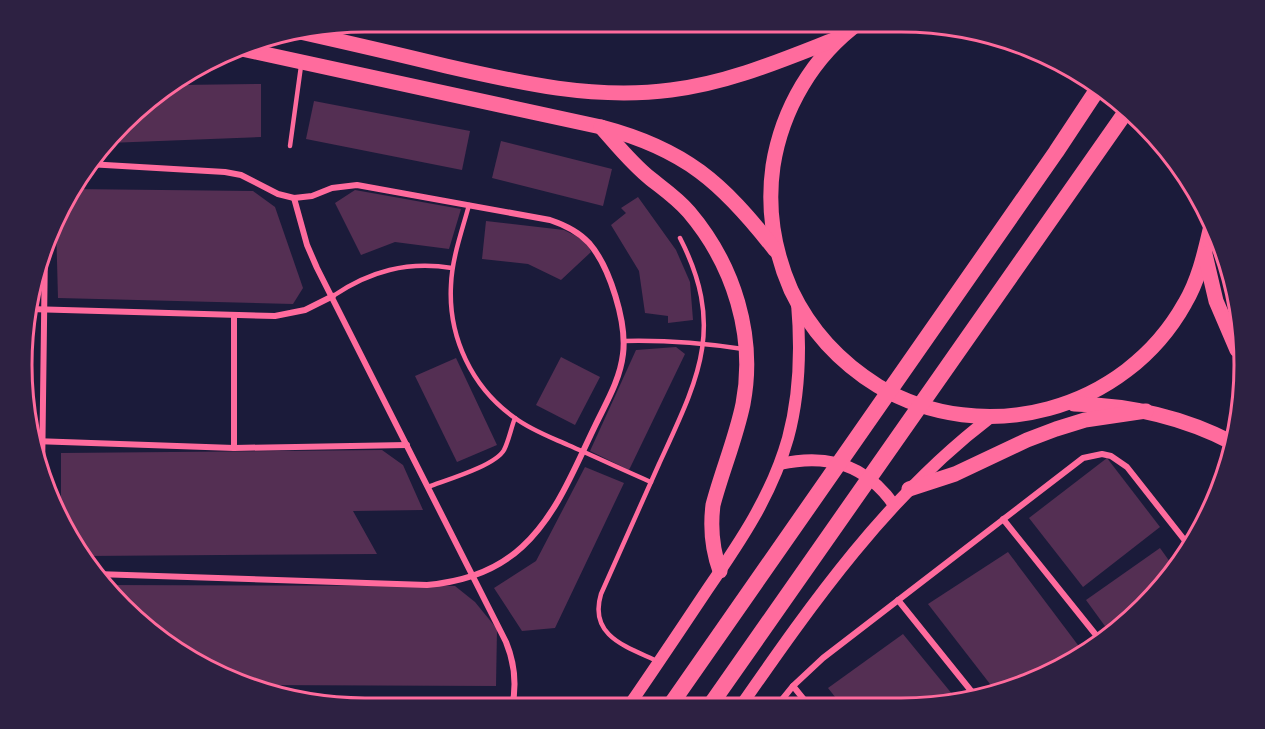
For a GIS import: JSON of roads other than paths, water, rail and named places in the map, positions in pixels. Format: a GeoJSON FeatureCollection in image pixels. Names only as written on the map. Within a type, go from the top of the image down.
{"type":"FeatureCollection","features":[{"type":"Feature","properties":{"kind":"highway"},"geometry":{"type":"LineString","coordinates":[[675,698],[1094,94]]}},
{"type":"Feature","properties":{"kind":"highway"},"geometry":{"type":"LineString","coordinates":[[716,698],[1123,116]]}},
{"type":"Feature","properties":{"kind":"main road"},"geometry":{"type":"LineString","coordinates":[[849,31],[807,77],[794,100],[778,141],[772,175],[773,227],[778,253],[797,302],[811,324],[846,363],[889,393],[913,404],[939,411],[964,416],[991,417],[1034,413],[1068,404],[1092,393],[1115,380],[1136,364],[1171,325],[1197,279],[1208,238]]}},
{"type":"Feature","properties":{"kind":"main road"},"geometry":{"type":"LineString","coordinates":[[314,35],[555,89],[613,93],[671,90],[729,79],[841,37]]}},
{"type":"Feature","properties":{"kind":"main road"},"geometry":{"type":"LineString","coordinates":[[251,51],[601,126],[645,140],[677,156],[706,175],[740,207],[778,253]]}},
{"type":"Feature","properties":{"kind":"main road"},"geometry":{"type":"LineString","coordinates":[[601,126],[634,164],[673,195],[688,211],[714,246],[733,285],[744,328],[746,376],[743,403],[712,513],[712,538],[720,571]]}},
{"type":"Feature","properties":{"kind":"main road"},"geometry":{"type":"LineString","coordinates":[[1205,254],[1216,301],[1233,340]]}},
{"type":"Feature","properties":{"kind":"main road"},"geometry":{"type":"LineString","coordinates":[[634,698],[756,516],[780,464],[788,438],[798,386],[800,333],[797,302]]}},
{"type":"Feature","properties":{"kind":"main road"},"geometry":{"type":"LineString","coordinates":[[1068,404],[1121,406],[1146,411],[1202,428],[1225,439]]}},
{"type":"Feature","properties":{"kind":"main road"},"geometry":{"type":"LineString","coordinates":[[909,489],[955,474],[1056,429],[1116,414],[1146,411]]}},
{"type":"Feature","properties":{"kind":"main road"},"geometry":{"type":"LineString","coordinates":[[746,698],[814,603],[894,505],[948,451],[991,417]]}},
{"type":"Feature","properties":{"kind":"main road"},"geometry":{"type":"LineString","coordinates":[[780,464],[813,459],[845,465],[874,482],[894,505]]}},
{"type":"Feature","properties":{"kind":"street"},"geometry":{"type":"LineString","coordinates":[[98,165],[225,172],[241,175],[278,194],[294,198],[312,196],[332,188],[357,185],[550,220],[571,229],[590,244],[602,264],[621,316],[624,341],[623,355],[615,383],[555,505],[534,535],[506,559],[473,576],[458,581],[427,585],[106,574]]}},
{"type":"Feature","properties":{"kind":"street"},"geometry":{"type":"LineString","coordinates":[[294,198],[317,268],[511,654],[516,680],[513,698]]}},
{"type":"Feature","properties":{"kind":"street"},"geometry":{"type":"LineString","coordinates":[[43,450],[45,272]]}},
{"type":"Feature","properties":{"kind":"street"},"geometry":{"type":"LineString","coordinates":[[36,309],[274,315],[290,314],[319,304],[333,296]]}},
{"type":"Feature","properties":{"kind":"street"},"geometry":{"type":"LineString","coordinates":[[234,315],[234,448]]}},
{"type":"Feature","properties":{"kind":"street"},"geometry":{"type":"LineString","coordinates":[[43,441],[234,448],[407,445]]}},
{"type":"Feature","properties":{"kind":"street"},"geometry":{"type":"LineString","coordinates":[[783,698],[823,658],[1083,458],[1102,454],[1111,456],[1127,467],[1184,539]]}},
{"type":"Feature","properties":{"kind":"street"},"geometry":{"type":"LineString","coordinates":[[1003,519],[1095,634]]}},
{"type":"Feature","properties":{"kind":"street"},"geometry":{"type":"LineString","coordinates":[[898,600],[970,690]]}},
{"type":"Feature","properties":{"kind":"street"},"geometry":{"type":"LineString","coordinates":[[793,686],[803,698]]}},
{"type":"Feature","properties":{"kind":"lane"},"geometry":{"type":"LineString","coordinates":[[290,147],[302,63]]}},
{"type":"Feature","properties":{"kind":"lane"},"geometry":{"type":"LineString","coordinates":[[469,205],[452,268],[450,299],[465,359],[481,386],[503,409],[532,429],[651,482]]}},
{"type":"Feature","properties":{"kind":"lane"},"geometry":{"type":"LineString","coordinates":[[659,662],[614,640],[602,627],[598,611],[601,594],[696,379],[703,343],[703,306],[692,262],[680,238]]}},
{"type":"Feature","properties":{"kind":"lane"},"geometry":{"type":"LineString","coordinates":[[333,296],[370,274],[392,268],[413,265],[452,268]]}},
{"type":"Feature","properties":{"kind":"lane"},"geometry":{"type":"LineString","coordinates":[[624,341],[703,343],[746,349]]}},
{"type":"Feature","properties":{"kind":"lane"},"geometry":{"type":"LineString","coordinates":[[428,487],[499,456],[504,450],[515,418]]}}]}
